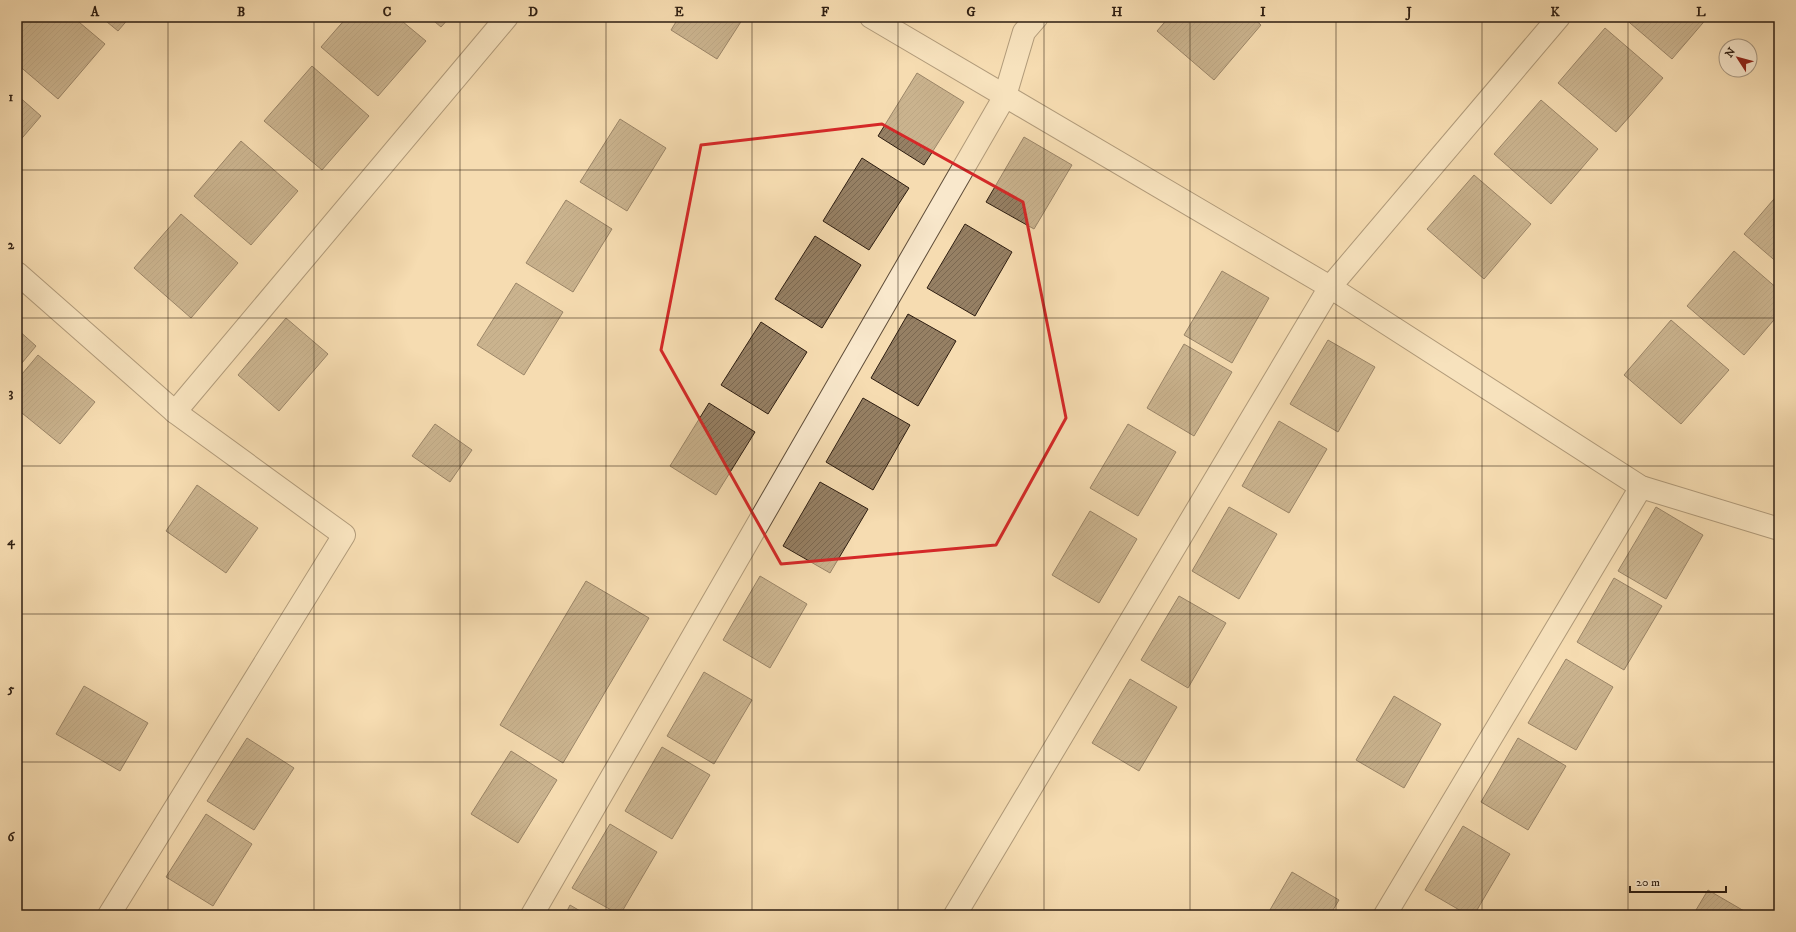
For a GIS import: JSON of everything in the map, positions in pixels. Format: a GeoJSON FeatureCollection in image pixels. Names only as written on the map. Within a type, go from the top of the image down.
{"type":"FeatureCollection","features":[{"type":"Feature","properties":{"kind":"street"},"geometry":{"type":"LineString","coordinates":[[175,412],[507,17]]}},
{"type":"Feature","properties":{"kind":"street"},"geometry":{"type":"LineString","coordinates":[[871,17],[1330,287],[1641,487],[1779,529]]}},
{"type":"Feature","properties":{"kind":"street"},"geometry":{"type":"LineString","coordinates":[[532,915],[1005,96],[1024,32],[1037,17]]}},
{"type":"Feature","properties":{"kind":"street"},"geometry":{"type":"LineString","coordinates":[[955,915],[1330,287],[1559,17]]}},
{"type":"Feature","properties":{"kind":"street"},"geometry":{"type":"LineString","coordinates":[[17,273],[175,412],[344,535],[109,915]]}},
{"type":"Feature","properties":{"kind":"street"},"geometry":{"type":"LineString","coordinates":[[1385,915],[1641,487]]}},
{"type":"Feature","properties":{"kind":"highlighted area"},"geometry":{"type":"Polygon","coordinates":[[[882,124],[1023,202],[1066,418],[996,545],[781,564],[661,350],[701,145],[882,124]]]}},
{"type":"Feature","properties":{"kind":"building"},"geometry":{"type":"Polygon","coordinates":[[[28,17],[73,17],[105,44],[58,99],[17,64],[17,29],[28,17]]]}},
{"type":"Feature","properties":{"kind":"building"},"geometry":{"type":"Polygon","coordinates":[[[101,17],[130,17],[118,31],[101,17]]]}},
{"type":"Feature","properties":{"kind":"building"},"geometry":{"type":"Polygon","coordinates":[[[347,17],[397,17],[426,41],[378,96],[321,47],[347,17]]]}},
{"type":"Feature","properties":{"kind":"building"},"geometry":{"type":"Polygon","coordinates":[[[429,17],[450,17],[441,27],[429,17]]]}},
{"type":"Feature","properties":{"kind":"building"},"geometry":{"type":"Polygon","coordinates":[[[679,17],[744,17],[717,59],[671,30],[679,17]]]}},
{"type":"Feature","properties":{"kind":"building"},"geometry":{"type":"Polygon","coordinates":[[[1169,17],[1252,17],[1261,25],[1214,80],[1157,31],[1169,17]]]}},
{"type":"Feature","properties":{"kind":"building"},"geometry":{"type":"Polygon","coordinates":[[[1623,17],[1708,17],[1672,59],[1623,17]]]}},
{"type":"Feature","properties":{"kind":"building"},"geometry":{"type":"Polygon","coordinates":[[[1605,28],[1663,78],[1616,132],[1558,83],[1605,28]]]}},
{"type":"Feature","properties":{"kind":"building"},"geometry":{"type":"Polygon","coordinates":[[[312,66],[369,116],[322,170],[264,121],[312,66]]]}},
{"type":"Feature","properties":{"kind":"building"},"geometry":{"type":"Polygon","coordinates":[[[917,73],[964,102],[924,165],[878,136],[917,73]]]}},
{"type":"Feature","properties":{"kind":"building"},"geometry":{"type":"Polygon","coordinates":[[[17,95],[41,116],[17,144],[17,95]]]}},
{"type":"Feature","properties":{"kind":"building"},"geometry":{"type":"Polygon","coordinates":[[[1541,100],[1598,149],[1551,204],[1494,154],[1541,100]]]}},
{"type":"Feature","properties":{"kind":"building"},"geometry":{"type":"Polygon","coordinates":[[[620,119],[666,148],[627,211],[580,182],[620,119]]]}},
{"type":"Feature","properties":{"kind":"building"},"geometry":{"type":"Polygon","coordinates":[[[1024,137],[1072,165],[1034,229],[986,202],[1024,137]]]}},
{"type":"Feature","properties":{"kind":"building"},"geometry":{"type":"Polygon","coordinates":[[[241,141],[298,191],[251,245],[194,196],[241,141]]]}},
{"type":"Feature","properties":{"kind":"building"},"geometry":{"type":"Polygon","coordinates":[[[862,158],[909,188],[869,250],[823,221],[862,158]]]}},
{"type":"Feature","properties":{"kind":"building"},"geometry":{"type":"Polygon","coordinates":[[[1474,175],[1531,224],[1484,279],[1427,229],[1474,175]]]}},
{"type":"Feature","properties":{"kind":"building"},"geometry":{"type":"Polygon","coordinates":[[[1779,193],[1779,264],[1744,234],[1779,193]]]}},
{"type":"Feature","properties":{"kind":"building"},"geometry":{"type":"Polygon","coordinates":[[[566,200],[612,229],[573,292],[526,263],[566,200]]]}},
{"type":"Feature","properties":{"kind":"building"},"geometry":{"type":"Polygon","coordinates":[[[181,214],[238,263],[191,318],[134,268],[181,214]]]}},
{"type":"Feature","properties":{"kind":"building"},"geometry":{"type":"Polygon","coordinates":[[[965,224],[1012,252],[975,316],[927,288],[965,224]]]}},
{"type":"Feature","properties":{"kind":"building"},"geometry":{"type":"Polygon","coordinates":[[[815,236],[861,265],[822,328],[775,299],[815,236]]]}},
{"type":"Feature","properties":{"kind":"building"},"geometry":{"type":"Polygon","coordinates":[[[1734,251],[1779,290],[1779,314],[1744,355],[1687,306],[1734,251]]]}},
{"type":"Feature","properties":{"kind":"building"},"geometry":{"type":"Polygon","coordinates":[[[1222,271],[1269,298],[1232,363],[1184,335],[1222,271]]]}},
{"type":"Feature","properties":{"kind":"building"},"geometry":{"type":"Polygon","coordinates":[[[516,283],[563,312],[524,375],[477,345],[516,283]]]}},
{"type":"Feature","properties":{"kind":"building"},"geometry":{"type":"Polygon","coordinates":[[[908,314],[956,341],[918,406],[871,378],[908,314]]]}},
{"type":"Feature","properties":{"kind":"building"},"geometry":{"type":"Polygon","coordinates":[[[286,318],[328,354],[279,411],[238,375],[286,318]]]}},
{"type":"Feature","properties":{"kind":"building"},"geometry":{"type":"Polygon","coordinates":[[[1671,320],[1729,370],[1681,424],[1624,375],[1671,320]]]}},
{"type":"Feature","properties":{"kind":"building"},"geometry":{"type":"Polygon","coordinates":[[[761,322],[807,352],[768,414],[721,385],[761,322]]]}},
{"type":"Feature","properties":{"kind":"building"},"geometry":{"type":"Polygon","coordinates":[[[17,329],[36,346],[17,369],[17,329]]]}},
{"type":"Feature","properties":{"kind":"building"},"geometry":{"type":"Polygon","coordinates":[[[1328,340],[1375,367],[1338,432],[1290,404],[1328,340]]]}},
{"type":"Feature","properties":{"kind":"building"},"geometry":{"type":"Polygon","coordinates":[[[1184,344],[1232,372],[1194,436],[1147,408],[1184,344]]]}},
{"type":"Feature","properties":{"kind":"building"},"geometry":{"type":"Polygon","coordinates":[[[38,355],[95,402],[60,444],[17,409],[17,380],[38,355]]]}},
{"type":"Feature","properties":{"kind":"building"},"geometry":{"type":"Polygon","coordinates":[[[863,398],[910,425],[873,490],[826,462],[863,398]]]}},
{"type":"Feature","properties":{"kind":"building"},"geometry":{"type":"Polygon","coordinates":[[[709,403],[755,432],[716,495],[670,466],[709,403]]]}},
{"type":"Feature","properties":{"kind":"building"},"geometry":{"type":"Polygon","coordinates":[[[1279,421],[1327,449],[1289,513],[1242,486],[1279,421]]]}},
{"type":"Feature","properties":{"kind":"building"},"geometry":{"type":"Polygon","coordinates":[[[435,424],[472,450],[450,482],[412,456],[435,424]]]}},
{"type":"Feature","properties":{"kind":"building"},"geometry":{"type":"Polygon","coordinates":[[[1128,424],[1176,452],[1138,516],[1090,488],[1128,424]]]}},
{"type":"Feature","properties":{"kind":"building"},"geometry":{"type":"Polygon","coordinates":[[[820,482],[868,509],[830,573],[783,546],[820,482]]]}},
{"type":"Feature","properties":{"kind":"building"},"geometry":{"type":"Polygon","coordinates":[[[197,485],[258,528],[226,573],[166,531],[197,485]]]}},
{"type":"Feature","properties":{"kind":"building"},"geometry":{"type":"Polygon","coordinates":[[[1229,507],[1277,534],[1239,599],[1192,571],[1229,507]]]}},
{"type":"Feature","properties":{"kind":"building"},"geometry":{"type":"Polygon","coordinates":[[[1656,507],[1703,535],[1666,599],[1618,571],[1656,507]]]}},
{"type":"Feature","properties":{"kind":"building"},"geometry":{"type":"Polygon","coordinates":[[[1090,511],[1137,539],[1099,603],[1052,575],[1090,511]]]}},
{"type":"Feature","properties":{"kind":"building"},"geometry":{"type":"Polygon","coordinates":[[[760,576],[807,604],[770,668],[723,640],[760,576]]]}},
{"type":"Feature","properties":{"kind":"building"},"geometry":{"type":"Polygon","coordinates":[[[1614,578],[1662,606],[1624,670],[1577,642],[1614,578]]]}},
{"type":"Feature","properties":{"kind":"building"},"geometry":{"type":"Polygon","coordinates":[[[586,581],[649,618],[563,763],[500,725],[586,581]]]}},
{"type":"Feature","properties":{"kind":"building"},"geometry":{"type":"Polygon","coordinates":[[[1179,596],[1226,623],[1188,688],[1141,660],[1179,596]]]}},
{"type":"Feature","properties":{"kind":"building"},"geometry":{"type":"Polygon","coordinates":[[[1566,659],[1613,687],[1576,750],[1528,723],[1566,659]]]}},
{"type":"Feature","properties":{"kind":"building"},"geometry":{"type":"Polygon","coordinates":[[[704,672],[752,700],[714,764],[667,736],[704,672]]]}},
{"type":"Feature","properties":{"kind":"building"},"geometry":{"type":"Polygon","coordinates":[[[1130,679],[1177,707],[1139,771],[1092,743],[1130,679]]]}},
{"type":"Feature","properties":{"kind":"building"},"geometry":{"type":"Polygon","coordinates":[[[84,686],[148,723],[120,771],[56,734],[84,686]]]}},
{"type":"Feature","properties":{"kind":"building"},"geometry":{"type":"Polygon","coordinates":[[[1394,696],[1441,724],[1404,788],[1356,760],[1394,696]]]}},
{"type":"Feature","properties":{"kind":"building"},"geometry":{"type":"Polygon","coordinates":[[[247,738],[294,768],[254,830],[207,801],[247,738]]]}},
{"type":"Feature","properties":{"kind":"building"},"geometry":{"type":"Polygon","coordinates":[[[1518,738],[1566,766],[1528,830],[1481,802],[1518,738]]]}},
{"type":"Feature","properties":{"kind":"building"},"geometry":{"type":"Polygon","coordinates":[[[662,747],[710,775],[672,839],[625,811],[662,747]]]}},
{"type":"Feature","properties":{"kind":"building"},"geometry":{"type":"Polygon","coordinates":[[[511,751],[557,780],[518,843],[471,814],[511,751]]]}},
{"type":"Feature","properties":{"kind":"building"},"geometry":{"type":"Polygon","coordinates":[[[206,814],[252,844],[213,906],[166,877],[206,814]]]}},
{"type":"Feature","properties":{"kind":"building"},"geometry":{"type":"Polygon","coordinates":[[[610,824],[657,852],[620,915],[572,888],[610,824]]]}},
{"type":"Feature","properties":{"kind":"building"},"geometry":{"type":"Polygon","coordinates":[[[1463,826],[1510,854],[1474,915],[1468,915],[1425,890],[1463,826]]]}},
{"type":"Feature","properties":{"kind":"building"},"geometry":{"type":"Polygon","coordinates":[[[1292,872],[1339,900],[1330,915],[1267,915],[1292,872]]]}},
{"type":"Feature","properties":{"kind":"building"},"geometry":{"type":"Polygon","coordinates":[[[1708,890],[1751,915],[1693,915],[1708,890]]]}},
{"type":"Feature","properties":{"kind":"building"},"geometry":{"type":"Polygon","coordinates":[[[570,905],[587,915],[565,915],[570,905]]]}}]}
